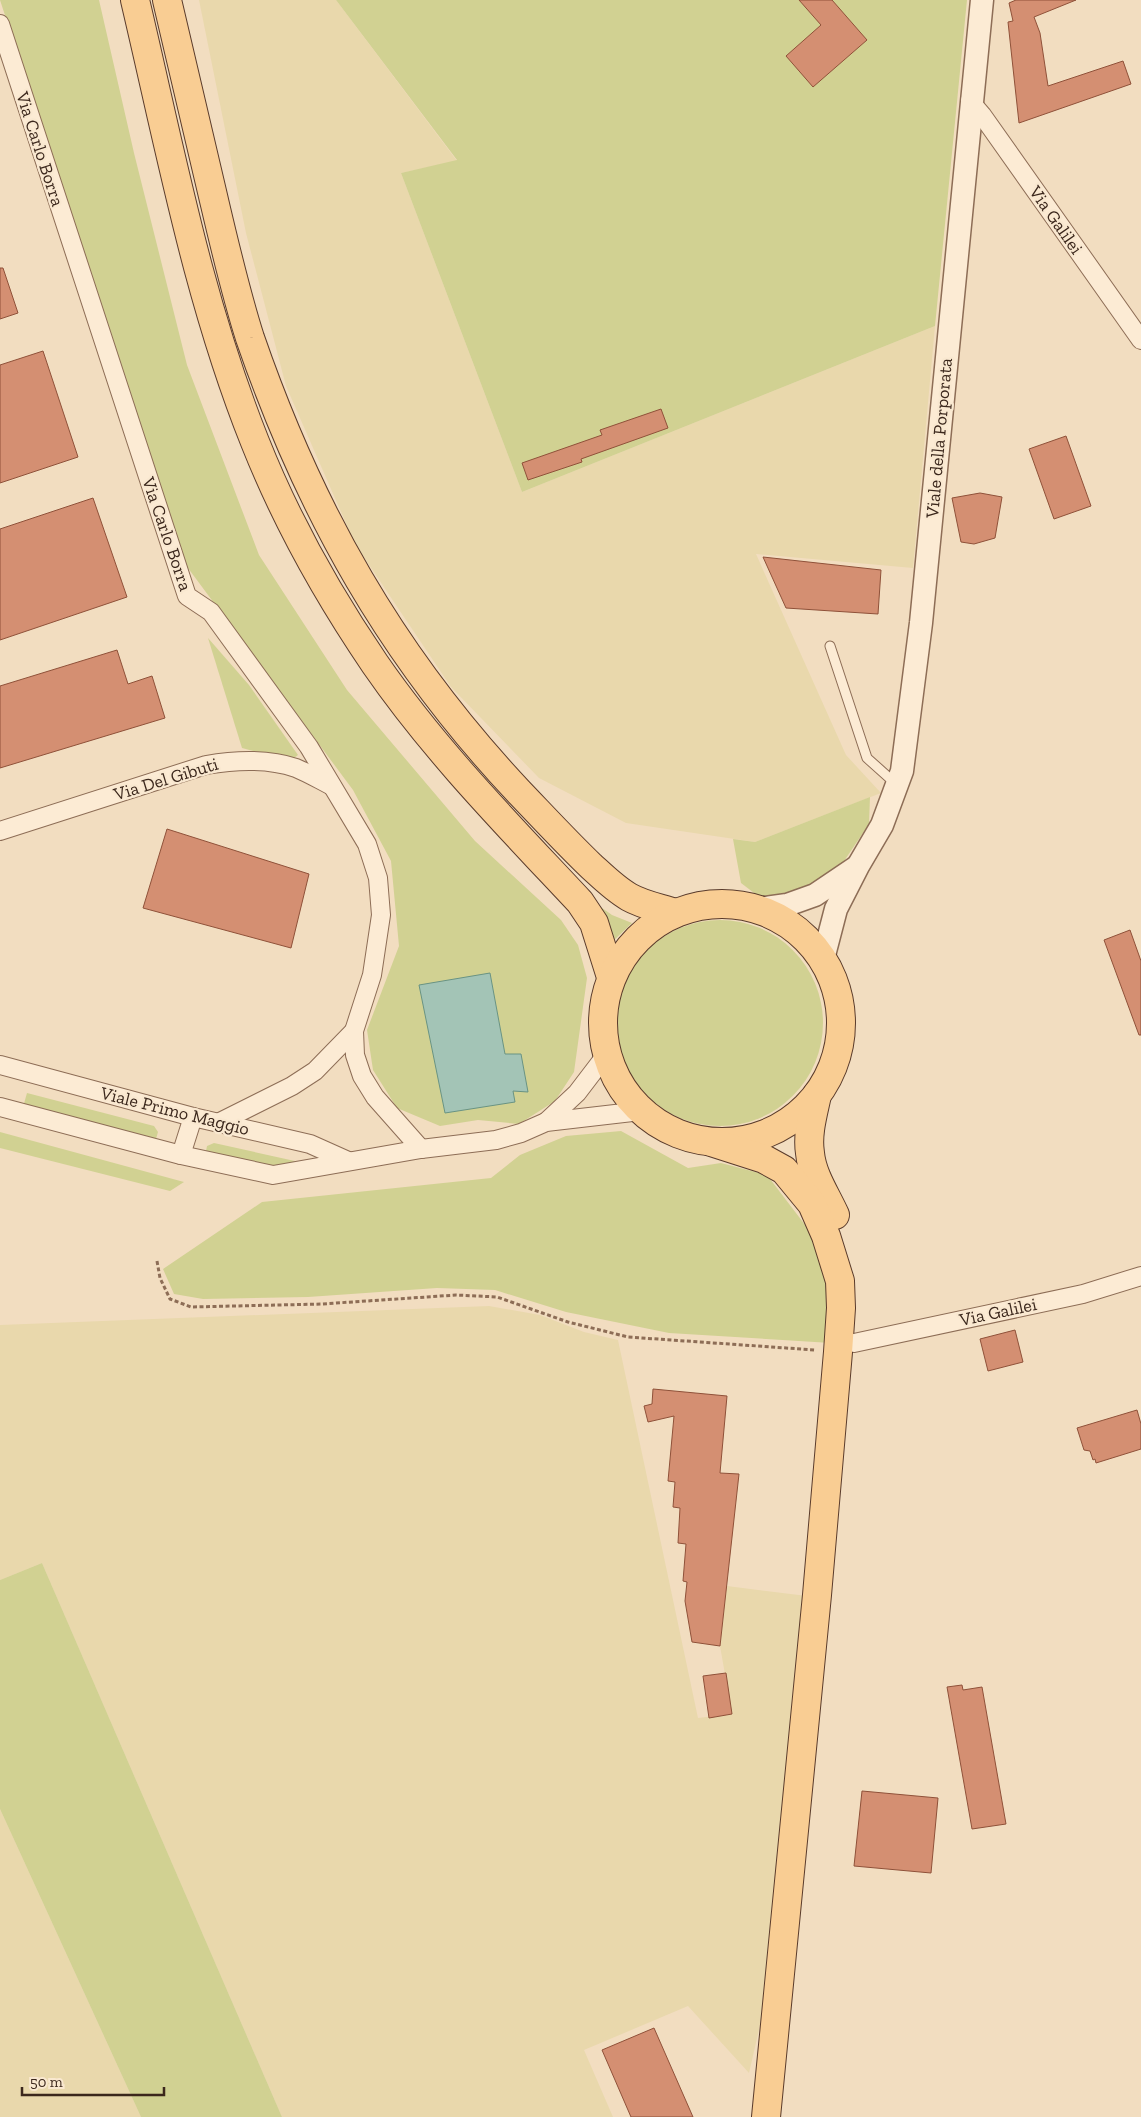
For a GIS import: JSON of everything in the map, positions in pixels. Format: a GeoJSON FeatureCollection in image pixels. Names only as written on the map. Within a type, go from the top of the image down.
{"type":"FeatureCollection","features":[{"type":"Feature","properties":{"kind":"main road"},"geometry":{"type":"LineString","coordinates":[[135,0],[198,271],[223,352],[255,442],[289,518],[339,607],[375,664],[421,727],[470,785],[580,902],[594,923],[611,977]]}},
{"type":"Feature","properties":{"kind":"main road"},"geometry":{"type":"LineString","coordinates":[[167,0],[228,259],[250,335],[287,437],[318,506],[360,584],[399,644],[443,706],[496,768],[570,846],[607,881],[628,897],[675,913]]}},
{"type":"Feature","properties":{"kind":"main road"},"geometry":{"type":"LineString","coordinates":[[711,1142],[737,1141],[768,1133],[795,1117],[817,1095],[834,1063],[842,1028],[838,992],[823,959],[805,938],[783,920],[758,909],[730,904],[702,905],[675,913],[648,929],[626,951],[611,977],[602,1016],[606,1054],[620,1085],[640,1111],[662,1126],[685,1137],[711,1142],[764,1159],[784,1170],[812,1204],[826,1236],[840,1281],[846,1347],[834,1606],[814,1778],[806,1887],[782,2117]]}},
{"type":"Feature","properties":{"kind":"main road"},"geometry":{"type":"LineString","coordinates":[[766,2117],[816,1604],[846,1347],[856,1283],[852,1255],[817,1178],[810,1154],[810,1132],[817,1095]]}},
{"type":"Feature","properties":{"kind":"street","name":"Viale della Porporata"},"geometry":{"type":"LineString","coordinates":[[823,959],[836,909],[882,825],[902,771],[921,623],[970,101],[982,0]]}},
{"type":"Feature","properties":{"kind":"street","name":"Via Carlo Borra"},"geometry":{"type":"LineString","coordinates":[[0,24],[187,596],[211,612],[309,747],[367,844],[378,878],[382,915],[372,975],[354,1031],[355,1055],[362,1076],[375,1097],[421,1149]]}},
{"type":"Feature","properties":{"kind":"street","name":"Via Galilei"},"geometry":{"type":"LineString","coordinates":[[970,101],[982,115],[1141,340]]}},
{"type":"Feature","properties":{"kind":"street","name":"Via Del Gibuti"},"geometry":{"type":"LineString","coordinates":[[0,831],[206,766],[232,760],[258,761],[295,768],[332,786]]}},
{"type":"Feature","properties":{"kind":"street"},"geometry":{"type":"LineString","coordinates":[[758,909],[787,905],[815,895],[858,866]]}},
{"type":"Feature","properties":{"kind":"street","name":"Via Carlo Borra"},"geometry":{"type":"LineString","coordinates":[[218,1123],[292,1086],[315,1070],[354,1031]]}},
{"type":"Feature","properties":{"kind":"street"},"geometry":{"type":"LineString","coordinates":[[546,1122],[577,1093],[606,1054]]}},
{"type":"Feature","properties":{"kind":"street","name":"Viale Primo Maggio"},"geometry":{"type":"LineString","coordinates":[[0,1065],[193,1117],[310,1144],[348,1161]]}},
{"type":"Feature","properties":{"kind":"street"},"geometry":{"type":"LineString","coordinates":[[0,1106],[181,1155],[273,1175],[421,1149],[496,1140],[520,1133],[546,1122],[640,1111]]}},
{"type":"Feature","properties":{"kind":"street"},"geometry":{"type":"LineString","coordinates":[[181,1155],[193,1117]]}},
{"type":"Feature","properties":{"kind":"street","name":"Via Galilei"},"geometry":{"type":"LineString","coordinates":[[846,1347],[1083,1294],[1141,1276]]}},
{"type":"Feature","properties":{"kind":"lane"},"geometry":{"type":"LineString","coordinates":[[830,646],[867,758],[897,784]]}},
{"type":"Feature","properties":{"kind":"path"},"geometry":{"type":"LineString","coordinates":[[157,1261],[160,1278],[170,1299],[191,1307],[322,1304],[456,1295],[496,1297],[568,1322],[628,1337],[846,1347]]}},
{"type":"Feature","properties":{"kind":"shaded area"},"geometry":{"type":"Polygon","coordinates":[[[199,0],[336,0],[457,161],[401,173],[522,492],[935,326],[913,568],[756,554],[846,755],[881,793],[755,842],[626,823],[539,778],[451,687],[355,544],[286,386],[246,233],[199,0]]]}},
{"type":"Feature","properties":{"kind":"shaded area"},"geometry":{"type":"Polygon","coordinates":[[[490,973],[505,1054],[521,1054],[528,1092],[513,1091],[515,1102],[445,1113],[419,985],[490,973]]]}},
{"type":"Feature","properties":{"kind":"shaded area"},"geometry":{"type":"Polygon","coordinates":[[[489,1306],[540,1315],[584,1332],[618,1340],[698,1718],[732,1714],[720,1646],[727,1586],[807,1596],[767,1995],[749,2073],[688,2006],[584,2050],[613,2117],[282,2117],[42,1563],[0,1580],[0,1325],[489,1306]]]}},
{"type":"Feature","properties":{"kind":"shaded area"},"geometry":{"type":"Polygon","coordinates":[[[0,1809],[141,2117],[0,2117],[0,1809]]]}},
{"type":"Feature","properties":{"kind":"green space"},"geometry":{"type":"Polygon","coordinates":[[[0,0],[99,0],[134,153],[187,365],[259,555],[347,690],[475,841],[561,920],[578,945],[587,978],[574,1072],[555,1101],[519,1124],[478,1120],[440,1126],[397,1108],[373,1070],[367,1030],[399,946],[391,861],[353,790],[185,564],[0,0]]]}},
{"type":"Feature","properties":{"kind":"green space"},"geometry":{"type":"Polygon","coordinates":[[[336,0],[967,0],[935,326],[522,492],[401,173],[457,160],[336,0]]]}},
{"type":"Feature","properties":{"kind":"green space"},"geometry":{"type":"Polygon","coordinates":[[[208,638],[249,685],[298,755],[290,761],[242,748],[208,638]]]}},
{"type":"Feature","properties":{"kind":"green space"},"geometry":{"type":"Polygon","coordinates":[[[870,797],[869,824],[836,873],[799,895],[762,899],[741,883],[733,839],[755,842],[870,797]]]}},
{"type":"Feature","properties":{"kind":"green space"},"geometry":{"type":"Polygon","coordinates":[[[592,901],[612,915],[632,923],[610,944],[592,901]]]}},
{"type":"Feature","properties":{"kind":"green space"},"geometry":{"type":"Polygon","coordinates":[[[710,920],[730,920],[750,924],[769,932],[793,950],[811,974],[819,993],[823,1023],[819,1053],[811,1072],[793,1096],[769,1114],[750,1122],[730,1126],[710,1126],[690,1122],[671,1114],[655,1103],[640,1088],[629,1072],[621,1053],[617,1033],[617,1013],[621,993],[629,974],[640,958],[655,943],[671,932],[690,924],[710,920]]]}},
{"type":"Feature","properties":{"kind":"green space"},"geometry":{"type":"Polygon","coordinates":[[[27,1093],[154,1126],[158,1132],[156,1139],[148,1142],[23,1107],[27,1093]]]}},
{"type":"Feature","properties":{"kind":"green space"},"geometry":{"type":"Polygon","coordinates":[[[621,1131],[688,1168],[721,1163],[767,1175],[812,1234],[833,1299],[831,1343],[669,1333],[566,1312],[495,1290],[437,1288],[308,1297],[203,1299],[174,1294],[163,1269],[262,1202],[491,1178],[520,1155],[566,1136],[621,1131]]]}},
{"type":"Feature","properties":{"kind":"green space"},"geometry":{"type":"Polygon","coordinates":[[[0,1132],[184,1182],[170,1191],[0,1148],[0,1132]]]}},
{"type":"Feature","properties":{"kind":"green space"},"geometry":{"type":"Polygon","coordinates":[[[214,1143],[313,1165],[276,1168],[210,1158],[206,1151],[207,1146],[214,1143]]]}},
{"type":"Feature","properties":{"kind":"green space"},"geometry":{"type":"Polygon","coordinates":[[[42,1563],[282,2117],[141,2117],[0,1809],[0,1580],[42,1563]]]}},
{"type":"Feature","properties":{"kind":"building"},"geometry":{"type":"Polygon","coordinates":[[[799,0],[832,0],[867,40],[813,87],[786,56],[821,25],[799,0]]]}},
{"type":"Feature","properties":{"kind":"building"},"geometry":{"type":"Polygon","coordinates":[[[1016,0],[1076,0],[1034,17],[1040,33],[1048,86],[1123,61],[1131,84],[1019,123],[1008,22],[1013,21],[1009,3],[1016,0]]]}},
{"type":"Feature","properties":{"kind":"building"},"geometry":{"type":"Polygon","coordinates":[[[0,268],[3,268],[18,313],[0,319],[0,268]]]}},
{"type":"Feature","properties":{"kind":"building"},"geometry":{"type":"Polygon","coordinates":[[[43,351],[78,457],[0,483],[0,365],[43,351]]]}},
{"type":"Feature","properties":{"kind":"building"},"geometry":{"type":"Polygon","coordinates":[[[661,409],[668,428],[581,459],[582,462],[528,480],[522,463],[602,435],[600,430],[661,409]]]}},
{"type":"Feature","properties":{"kind":"building"},"geometry":{"type":"Polygon","coordinates":[[[1066,436],[1091,506],[1054,519],[1029,449],[1066,436]]]}},
{"type":"Feature","properties":{"kind":"building"},"geometry":{"type":"Polygon","coordinates":[[[980,493],[1002,497],[995,538],[974,544],[961,542],[952,498],[980,493]]]}},
{"type":"Feature","properties":{"kind":"building"},"geometry":{"type":"Polygon","coordinates":[[[93,498],[127,597],[0,640],[0,529],[93,498]]]}},
{"type":"Feature","properties":{"kind":"building"},"geometry":{"type":"Polygon","coordinates":[[[763,557],[881,570],[878,614],[786,608],[763,557]]]}},
{"type":"Feature","properties":{"kind":"building"},"geometry":{"type":"Polygon","coordinates":[[[117,650],[128,684],[152,676],[165,718],[0,768],[0,686],[117,650]]]}},
{"type":"Feature","properties":{"kind":"building"},"geometry":{"type":"Polygon","coordinates":[[[167,829],[309,874],[291,948],[143,908],[167,829]]]}},
{"type":"Feature","properties":{"kind":"building"},"geometry":{"type":"Polygon","coordinates":[[[1130,930],[1141,961],[1141,1035],[1139,1035],[1104,940],[1130,930]]]}},
{"type":"Feature","properties":{"kind":"building"},"geometry":{"type":"Polygon","coordinates":[[[1015,1330],[1023,1362],[988,1371],[980,1339],[1015,1330]]]}},
{"type":"Feature","properties":{"kind":"building"},"geometry":{"type":"Polygon","coordinates":[[[653,1389],[727,1396],[720,1473],[739,1474],[720,1646],[692,1642],[685,1601],[687,1582],[683,1581],[686,1544],[678,1543],[680,1508],[673,1507],[675,1482],[668,1481],[674,1416],[648,1422],[644,1406],[652,1404],[653,1389]]]}},
{"type":"Feature","properties":{"kind":"building"},"geometry":{"type":"Polygon","coordinates":[[[1137,1410],[1141,1424],[1141,1449],[1096,1463],[1090,1451],[1084,1450],[1077,1428],[1137,1410]]]}},
{"type":"Feature","properties":{"kind":"building"},"geometry":{"type":"Polygon","coordinates":[[[726,1673],[732,1714],[709,1718],[703,1676],[726,1673]]]}},
{"type":"Feature","properties":{"kind":"building"},"geometry":{"type":"Polygon","coordinates":[[[962,1685],[963,1690],[982,1687],[1006,1824],[972,1829],[947,1687],[962,1685]]]}},
{"type":"Feature","properties":{"kind":"building"},"geometry":{"type":"Polygon","coordinates":[[[862,1791],[938,1798],[931,1873],[854,1866],[862,1791]]]}},
{"type":"Feature","properties":{"kind":"building"},"geometry":{"type":"Polygon","coordinates":[[[654,2028],[693,2117],[631,2117],[602,2050],[654,2028]]]}}]}
